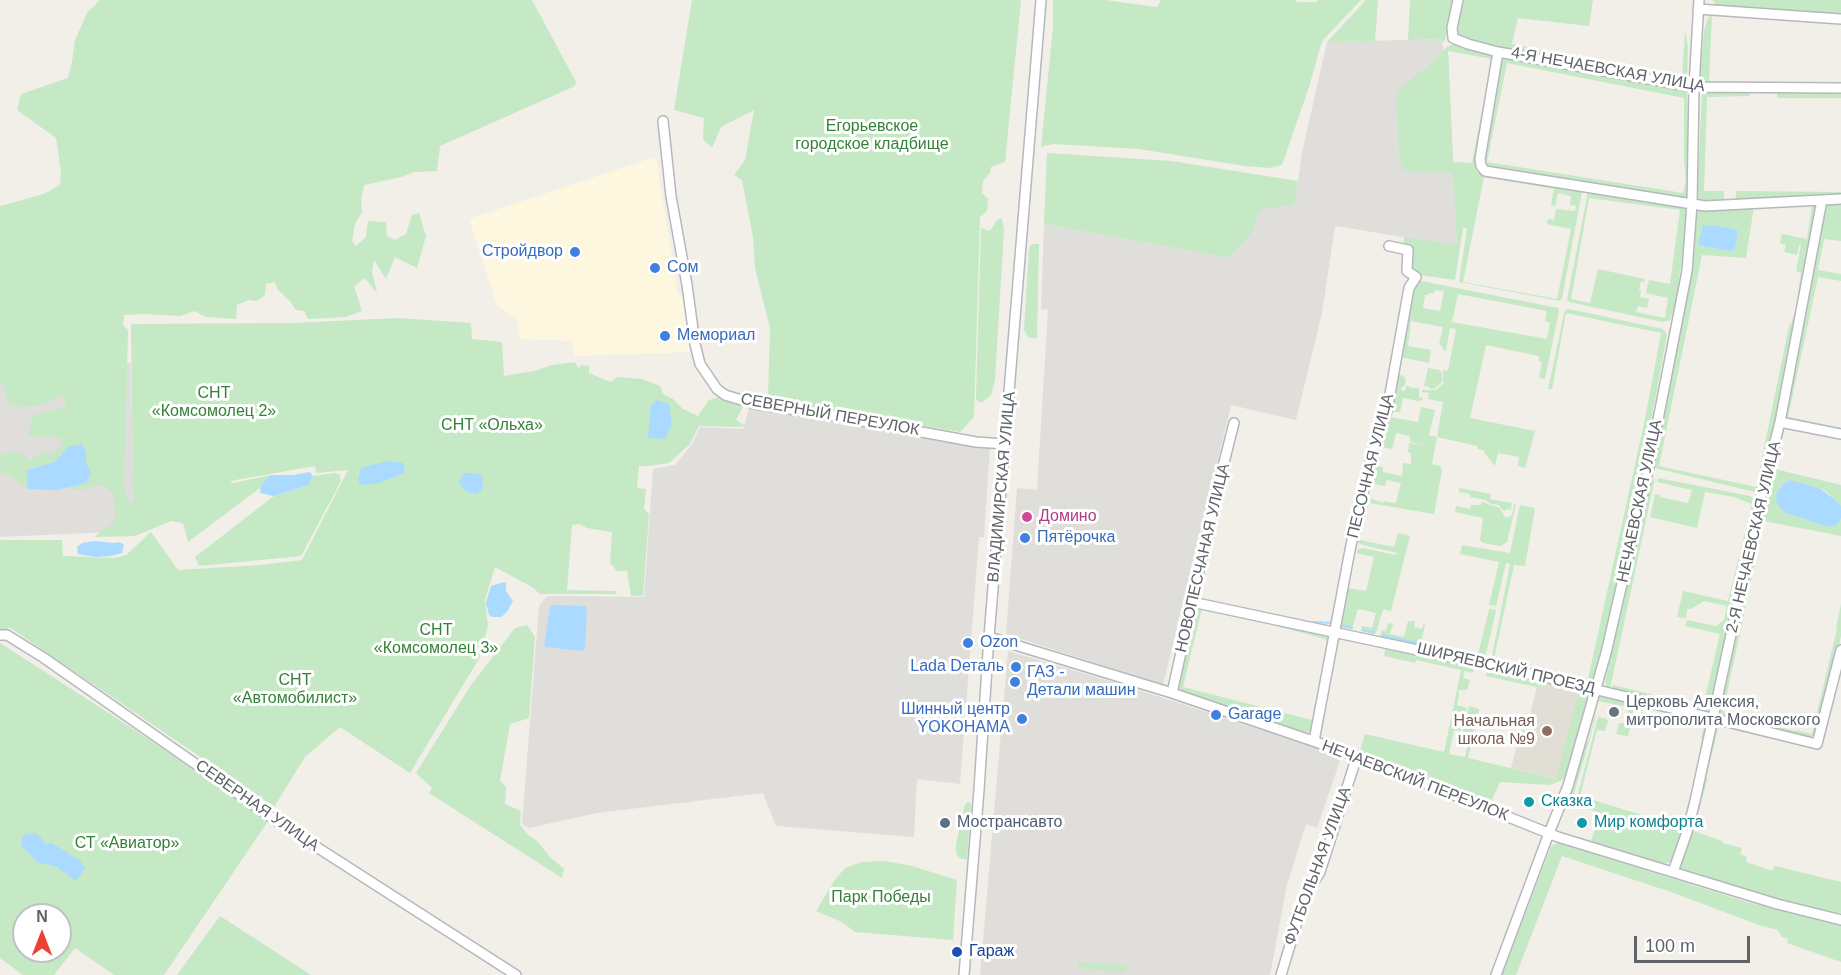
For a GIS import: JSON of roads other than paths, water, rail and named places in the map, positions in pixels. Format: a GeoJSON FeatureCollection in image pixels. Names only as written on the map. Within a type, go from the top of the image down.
{"type":"FeatureCollection","features":[{"type":"Feature","properties":{"kind":"street","name":"ВЛАДИМИРСКАЯ УЛИЦА"},"geometry":{"type":"LineString","coordinates":[[964,975],[1041,0]]}},
{"type":"Feature","properties":{"kind":"street","name":"4-Я НЕЧАЕВСКАЯ УЛИЦА"},"geometry":{"type":"LineString","coordinates":[[1458,0],[1452,28],[1453,38],[1498,52],[1694,87],[1841,88]]}},
{"type":"Feature","properties":{"kind":"street"},"geometry":{"type":"LineString","coordinates":[[1697,3],[1841,19]]}},
{"type":"Feature","properties":{"kind":"street","name":"НЕЧАЕВСКАЯ УЛИЦА"},"geometry":{"type":"LineString","coordinates":[[1496,975],[1548,833],[1569,786],[1596,690],[1640,505],[1687,271],[1692,204],[1697,3]]}},
{"type":"Feature","properties":{"kind":"street"},"geometry":{"type":"LineString","coordinates":[[1498,52],[1480,159],[1482,169],[1491,173],[1705,206],[1841,199]]}},
{"type":"Feature","properties":{"kind":"street","name":"СЕВЕРНЫЙ ПЕРЕУЛОК"},"geometry":{"type":"LineString","coordinates":[[663,121],[671,196],[697,355],[703,371],[717,389],[725,395],[755,404],[824,414],[976,442],[1005,444]]}},
{"type":"Feature","properties":{"kind":"street","name":"2-Я НЕЧАЕВСКАЯ УЛИЦА"},"geometry":{"type":"LineString","coordinates":[[1673,872],[1687,832],[1761,496],[1780,422],[1822,200]]}},
{"type":"Feature","properties":{"kind":"street","name":"ПЕСОЧНАЯ УЛИЦА"},"geometry":{"type":"LineString","coordinates":[[1314,741],[1351,545],[1374,444],[1387,411],[1409,288],[1416,277],[1407,272],[1408,250],[1389,246]]}},
{"type":"Feature","properties":{"kind":"street"},"geometry":{"type":"LineString","coordinates":[[1780,422],[1841,434]]}},
{"type":"Feature","properties":{"kind":"street","name":"НОВОПЕСЧАНАЯ УЛИЦА"},"geometry":{"type":"LineString","coordinates":[[1172,693],[1234,423]]}},
{"type":"Feature","properties":{"kind":"street","name":"ШИРЯЕВСКИЙ ПРОЕЗД"},"geometry":{"type":"LineString","coordinates":[[1192,602],[1549,678],[1817,744],[1841,650]]}},
{"type":"Feature","properties":{"kind":"street","name":"СЕВЕРНАЯ УЛИЦА"},"geometry":{"type":"LineString","coordinates":[[0,635],[7,635],[44,658],[281,824],[516,975]]}},
{"type":"Feature","properties":{"kind":"street","name":"НЕЧАЕВСКИЙ ПЕРЕУЛОК"},"geometry":{"type":"LineString","coordinates":[[989,637],[1172,693],[1357,756],[1548,833],[1777,904],[1841,920]]}},
{"type":"Feature","properties":{"kind":"street","name":"ФУТБОЛЬНАЯ УЛИЦА"},"geometry":{"type":"LineString","coordinates":[[1281,975],[1305,897],[1320,872],[1357,756]]}},
{"type":"Feature","properties":{"kind":"water"},"geometry":{"type":"Polygon","coordinates":[[[1703,225],[1738,230],[1735,250],[1700,246],[1698,243],[1703,225]]]}},
{"type":"Feature","properties":{"kind":"water"},"geometry":{"type":"Polygon","coordinates":[[[656,400],[669,404],[672,425],[665,439],[648,438],[651,405],[656,400]]]}},
{"type":"Feature","properties":{"kind":"water"},"geometry":{"type":"Polygon","coordinates":[[[82,444],[91,474],[86,483],[57,490],[29,489],[27,470],[55,462],[68,447],[82,444]]]}},
{"type":"Feature","properties":{"kind":"water"},"geometry":{"type":"Polygon","coordinates":[[[388,461],[403,463],[405,473],[379,483],[361,485],[358,480],[361,468],[388,461]]]}},
{"type":"Feature","properties":{"kind":"water"},"geometry":{"type":"Polygon","coordinates":[[[310,472],[313,476],[309,485],[274,496],[260,493],[261,484],[271,475],[310,472]]]}},
{"type":"Feature","properties":{"kind":"water"},"geometry":{"type":"Polygon","coordinates":[[[463,473],[482,475],[483,488],[477,494],[467,492],[459,483],[463,473]]]}},
{"type":"Feature","properties":{"kind":"water"},"geometry":{"type":"Polygon","coordinates":[[[1790,480],[1819,488],[1833,498],[1841,506],[1841,519],[1837,525],[1828,527],[1786,513],[1781,509],[1776,501],[1777,492],[1784,483],[1790,480]]]}},
{"type":"Feature","properties":{"kind":"water"},"geometry":{"type":"Polygon","coordinates":[[[120,542],[124,545],[122,553],[95,557],[78,554],[77,547],[82,543],[120,542]]]}},
{"type":"Feature","properties":{"kind":"water"},"geometry":{"type":"Polygon","coordinates":[[[504,582],[506,591],[513,601],[501,617],[492,617],[489,615],[486,603],[491,586],[504,582]]]}},
{"type":"Feature","properties":{"kind":"water"},"geometry":{"type":"Polygon","coordinates":[[[553,605],[585,606],[587,608],[583,651],[544,647],[550,607],[553,605]]]}},
{"type":"Feature","properties":{"kind":"water"},"geometry":{"type":"Polygon","coordinates":[[[36,833],[46,844],[52,843],[80,861],[85,868],[76,881],[57,867],[37,862],[21,845],[23,835],[36,833]]]}},
{"type":"Feature","properties":{"kind":"waterway"},"geometry":{"type":"LineString","coordinates":[[1313,622],[1331,623]]}},
{"type":"Feature","properties":{"kind":"waterway"},"geometry":{"type":"LineString","coordinates":[[1340,625],[1352,628]]}},
{"type":"Feature","properties":{"kind":"waterway"},"geometry":{"type":"LineString","coordinates":[[1362,630],[1374,633]]}},
{"type":"Feature","properties":{"kind":"waterway"},"geometry":{"type":"LineString","coordinates":[[1382,635],[1422,644]]}},
{"type":"Feature","properties":{"kind":"waterway"},"geometry":{"type":"LineString","coordinates":[[1428,645],[1481,657]]}},
{"type":"Feature","properties":{"kind":"place","name":"Стройдвор"},"geometry":{"type":"Point","coordinates":[575,252]}},
{"type":"Feature","properties":{"kind":"place","name":"Сом"},"geometry":{"type":"Point","coordinates":[655,268]}},
{"type":"Feature","properties":{"kind":"place","name":"Мемориал"},"geometry":{"type":"Point","coordinates":[665,336]}},
{"type":"Feature","properties":{"kind":"place","name":"Домино"},"geometry":{"type":"Point","coordinates":[1027,517]}},
{"type":"Feature","properties":{"kind":"place","name":"Пятёрочка"},"geometry":{"type":"Point","coordinates":[1025,538]}},
{"type":"Feature","properties":{"kind":"place","name":"Ozon"},"geometry":{"type":"Point","coordinates":[968,643]}},
{"type":"Feature","properties":{"kind":"place","name":"Lada Dеталь"},"geometry":{"type":"Point","coordinates":[1016,667]}},
{"type":"Feature","properties":{"kind":"place","name":"ГАЗ - Детали машин"},"geometry":{"type":"Point","coordinates":[1015,682]}},
{"type":"Feature","properties":{"kind":"place","name":"Церковь Алексия, митрополита Московского"},"geometry":{"type":"Point","coordinates":[1614,712]}},
{"type":"Feature","properties":{"kind":"place","name":"Garage"},"geometry":{"type":"Point","coordinates":[1216,715]}},
{"type":"Feature","properties":{"kind":"place","name":"Шинный центр YOKOHAMA"},"geometry":{"type":"Point","coordinates":[1022,719]}},
{"type":"Feature","properties":{"kind":"place","name":"Начальная школа №9"},"geometry":{"type":"Point","coordinates":[1547,731]}},
{"type":"Feature","properties":{"kind":"place","name":"Сказка"},"geometry":{"type":"Point","coordinates":[1529,802]}},
{"type":"Feature","properties":{"kind":"place","name":"Мострансавто"},"geometry":{"type":"Point","coordinates":[945,823]}},
{"type":"Feature","properties":{"kind":"place","name":"Мир комфорта"},"geometry":{"type":"Point","coordinates":[1582,823]}},
{"type":"Feature","properties":{"kind":"place","name":"Гараж"},"geometry":{"type":"Point","coordinates":[957,952]}},
{"type":"Feature","properties":{"kind":"park label","name":"Егорьевское городское кладбище"},"geometry":{"type":"Point","coordinates":[872,136]}},
{"type":"Feature","properties":{"kind":"park label","name":"СНТ «Комсомолец 2»"},"geometry":{"type":"Point","coordinates":[214,403]}},
{"type":"Feature","properties":{"kind":"park label","name":"СНТ «Ольха»"},"geometry":{"type":"Point","coordinates":[492,426]}},
{"type":"Feature","properties":{"kind":"park label","name":"СНТ «Комсомолец 3»"},"geometry":{"type":"Point","coordinates":[436,640]}},
{"type":"Feature","properties":{"kind":"park label","name":"СНТ «Автомобилист»"},"geometry":{"type":"Point","coordinates":[295,690]}},
{"type":"Feature","properties":{"kind":"park label","name":"СТ «Авиатор»"},"geometry":{"type":"Point","coordinates":[127,844]}},
{"type":"Feature","properties":{"kind":"park label","name":"Парк Победы"},"geometry":{"type":"Point","coordinates":[881,898]}}]}
